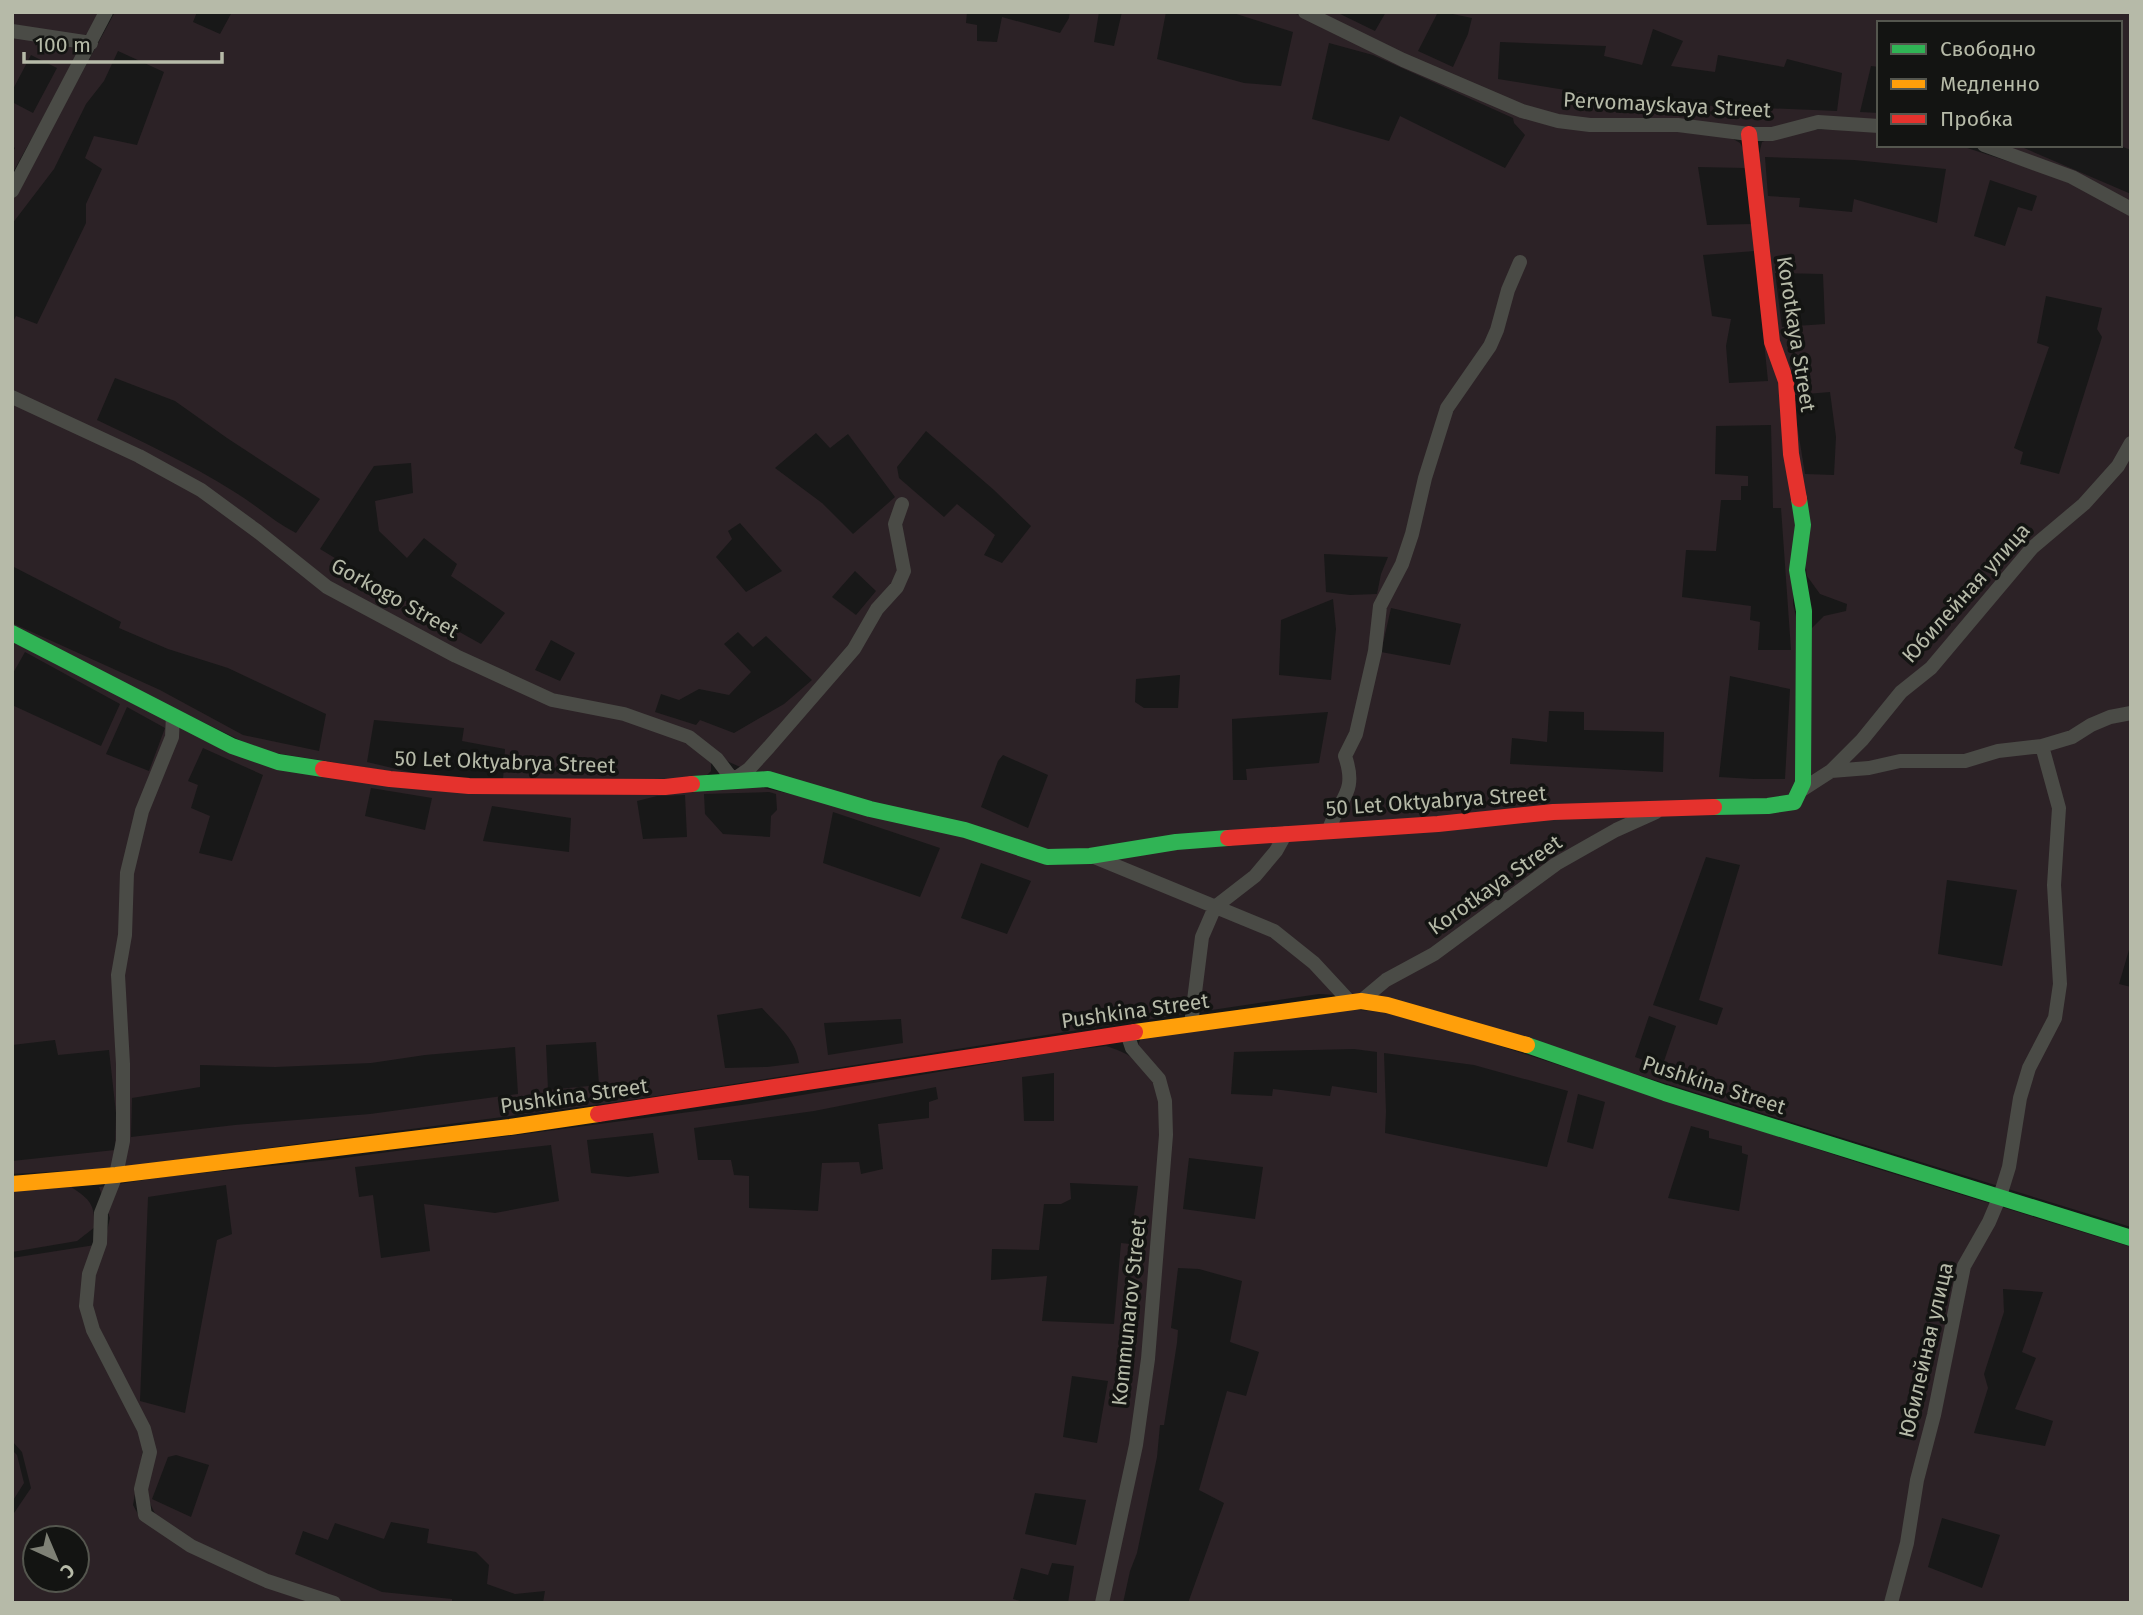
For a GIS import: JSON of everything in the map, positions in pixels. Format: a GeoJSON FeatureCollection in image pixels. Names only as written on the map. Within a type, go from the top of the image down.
{"type":"FeatureCollection","features":[{"type":"Feature","properties":{"kind":"street"},"geometry":{"type":"LineString","coordinates":[[12,191],[106,12]]}},
{"type":"Feature","properties":{"kind":"street","name":"Pervomayskaya Street"},"geometry":{"type":"LineString","coordinates":[[1305,12],[1403,60],[1522,111],[1558,121],[1590,125],[1678,125],[1749,134],[1772,134],[1818,122],[1877,126]]}},
{"type":"Feature","properties":{"kind":"street"},"geometry":{"type":"LineString","coordinates":[[12,31],[91,43]]}},
{"type":"Feature","properties":{"kind":"street","name":"Korotkaya Street"},"geometry":{"type":"LineString","coordinates":[[1749,134],[1772,342],[1786,381],[1791,454],[1803,525],[1797,570],[1804,611],[1803,783],[1800,791]]}},
{"type":"Feature","properties":{"kind":"street"},"geometry":{"type":"LineString","coordinates":[[1990,147],[2072,177],[2131,209]]}},
{"type":"Feature","properties":{"kind":"street"},"geometry":{"type":"LineString","coordinates":[[1329,830],[1333,815],[1349,789],[1350,771],[1345,756],[1356,734],[1375,651],[1380,606],[1402,564],[1447,408],[1490,346],[1520,262]]}},
{"type":"Feature","properties":{"kind":"street","name":"Gorkogo Street"},"geometry":{"type":"LineString","coordinates":[[12,397],[139,456],[201,490],[327,587],[456,656],[552,700],[624,713],[689,737],[717,759],[733,780]]}},
{"type":"Feature","properties":{"kind":"street","name":"Юбилейная улица"},"geometry":{"type":"LineString","coordinates":[[1831,771],[1862,740],[1901,692],[1931,668],[2032,548],[2084,505],[2118,466],[2131,443]]}},
{"type":"Feature","properties":{"kind":"street"},"geometry":{"type":"LineString","coordinates":[[733,780],[763,755],[853,649],[877,608],[897,587],[904,571],[895,524],[902,504]]}},
{"type":"Feature","properties":{"kind":"street","name":"50 Let Oktyabrya Street"},"geometry":{"type":"LineString","coordinates":[[12,633],[232,746],[278,762],[390,779],[469,786],[665,788],[768,779],[870,809],[965,830],[1000,844],[1047,857],[1090,856],[1176,842],[1438,824],[1553,812],[1768,806],[1794,802],[1800,791],[1831,771],[1869,768],[1900,761],[1965,761],[1997,751],[2042,746],[2072,737],[2110,717],[2131,713]]}},
{"type":"Feature","properties":{"kind":"street"},"geometry":{"type":"LineString","coordinates":[[173,715],[172,737],[142,811],[127,873],[125,935],[118,975],[123,1064],[123,1141],[116,1175],[102,1213],[100,1243],[89,1275],[86,1306],[99,1342],[144,1429],[150,1452],[141,1489],[145,1515],[191,1546],[267,1581],[334,1603]]}},
{"type":"Feature","properties":{"kind":"street","name":"Юбилейная улица"},"geometry":{"type":"LineString","coordinates":[[1891,1603],[1907,1543],[1917,1480],[1934,1415],[1964,1266],[1989,1222],[2000,1196],[2009,1167],[2020,1098],[2029,1068],[2056,1018],[2060,984],[2054,885],[2059,808],[2042,746]]}},
{"type":"Feature","properties":{"kind":"street","name":"Korotkaya Street"},"geometry":{"type":"LineString","coordinates":[[1356,1002],[1386,980],[1434,954],[1556,864],[1616,830],[1659,810]]}},
{"type":"Feature","properties":{"kind":"street"},"geometry":{"type":"LineString","coordinates":[[1191,1024],[1202,937],[1215,907],[1255,876],[1276,851],[1286,833]]}},
{"type":"Feature","properties":{"kind":"street"},"geometry":{"type":"LineString","coordinates":[[1090,856],[1275,931],[1356,1002]]}},
{"type":"Feature","properties":{"kind":"street","name":"Pushkina Street"},"geometry":{"type":"LineString","coordinates":[[12,1184],[116,1175],[510,1127],[1127,1033],[1356,1002],[1387,1005],[1474,1029],[1665,1093],[2131,1238]]}},
{"type":"Feature","properties":{"kind":"street","name":"Kommunarov Street"},"geometry":{"type":"LineString","coordinates":[[1102,1603],[1138,1433],[1148,1359],[1166,1135],[1165,1101],[1158,1079],[1132,1048],[1127,1033]]}},
{"type":"Feature","properties":{"kind":"shaded area"},"geometry":{"type":"Polygon","coordinates":[[[12,12],[100,12],[90,31],[83,37],[12,29],[12,12]]]}},
{"type":"Feature","properties":{"kind":"shaded area"},"geometry":{"type":"Polygon","coordinates":[[[115,12],[197,12],[193,22],[220,34],[232,12],[967,12],[966,23],[977,25],[977,41],[997,42],[1002,17],[1060,33],[1070,12],[1099,12],[1094,42],[1114,46],[1122,12],[1166,12],[1157,59],[1244,83],[1281,86],[1293,32],[1230,12],[1290,12],[1516,113],[1634,128],[1728,136],[1740,143],[1747,156],[1797,517],[1793,604],[1800,633],[1811,629],[1824,616],[1846,611],[1847,604],[1820,594],[1807,576],[1776,336],[1759,154],[1762,142],[1805,131],[1835,129],[1877,132],[1877,147],[1964,147],[2089,191],[2131,216],[2131,943],[2119,984],[2131,987],[2131,1227],[1389,998],[1319,994],[631,1100],[123,1167],[121,974],[129,871],[175,722],[351,779],[743,783],[1047,853],[756,774],[729,762],[687,733],[546,691],[455,652],[330,584],[256,527],[12,394],[12,324],[16,316],[37,324],[86,223],[86,204],[102,169],[85,158],[94,136],[137,145],[164,72],[118,51],[104,81],[86,104],[54,169],[12,224],[12,201],[115,12]],[[1329,43],[1312,119],[1389,141],[1400,116],[1505,168],[1525,135],[1513,118],[1373,55],[1329,43]],[[1765,157],[1768,196],[1800,198],[1799,207],[1852,212],[1854,199],[1937,223],[1946,169],[1854,160],[1765,157]],[[1698,167],[1707,225],[1752,224],[1746,168],[1698,167]],[[1990,180],[1974,236],[2005,246],[2018,207],[2032,211],[2037,196],[1990,180]],[[1755,251],[1703,255],[1712,316],[1731,319],[1726,346],[1729,383],[1768,381],[1755,251]],[[1775,273],[1782,327],[1825,324],[1823,274],[1775,273]],[[2046,296],[2037,343],[2049,347],[2014,448],[2023,452],[2020,464],[2059,474],[2102,337],[2097,329],[2102,308],[2046,296]],[[115,378],[97,420],[217,481],[296,533],[320,499],[175,401],[115,378]],[[1830,392],[1794,395],[1805,474],[1834,475],[1836,437],[1830,392]],[[1771,425],[1716,426],[1715,474],[1748,476],[1748,486],[1741,486],[1741,500],[1721,500],[1716,551],[1686,550],[1682,597],[1751,606],[1750,620],[1760,622],[1758,650],[1791,650],[1781,508],[1773,508],[1771,425]],[[926,431],[897,467],[899,478],[944,517],[957,504],[995,535],[984,555],[1002,563],[1031,526],[926,431]],[[816,433],[775,468],[822,503],[853,534],[895,497],[848,434],[830,448],[816,433]],[[411,463],[374,466],[320,549],[481,644],[505,613],[451,576],[457,564],[424,538],[407,558],[379,531],[375,501],[413,493],[411,463]],[[740,523],[728,531],[732,539],[716,557],[746,592],[782,571],[740,523]],[[1324,554],[1326,592],[1377,594],[1388,557],[1324,554]],[[855,571],[832,597],[856,615],[876,591],[855,571]],[[1333,599],[1281,620],[1279,675],[1331,680],[1336,629],[1333,599]],[[1391,608],[1381,652],[1450,665],[1461,624],[1391,608]],[[738,632],[724,644],[751,672],[729,695],[699,689],[679,700],[661,694],[655,712],[696,725],[700,720],[734,733],[784,704],[812,680],[766,636],[753,647],[738,632]],[[551,640],[535,670],[560,681],[575,653],[551,640]],[[1180,675],[1136,679],[1135,702],[1144,708],[1178,708],[1180,675]],[[1730,676],[1719,777],[1785,779],[1790,689],[1730,676]],[[1549,711],[1547,742],[1512,738],[1510,764],[1663,772],[1664,732],[1584,730],[1584,712],[1549,711]],[[1328,712],[1232,719],[1233,780],[1247,780],[1246,769],[1319,763],[1328,712]],[[203,748],[188,781],[198,785],[191,808],[210,816],[199,853],[232,861],[263,775],[203,748]],[[1003,755],[998,761],[981,807],[1028,828],[1048,775],[1003,755]],[[371,788],[365,816],[425,830],[432,798],[371,788]],[[704,794],[705,814],[723,834],[770,837],[771,816],[777,810],[776,794],[704,794]],[[685,795],[657,796],[637,801],[643,839],[687,837],[685,795]],[[492,806],[483,841],[569,852],[571,818],[492,806]],[[833,812],[823,863],[920,897],[940,848],[833,812]],[[1706,857],[1653,1005],[1717,1025],[1723,1008],[1699,1000],[1740,865],[1706,857]],[[981,863],[961,918],[1007,934],[1031,881],[981,863]],[[1947,880],[1938,954],[2002,966],[2017,890],[1947,880]],[[762,1008],[717,1015],[725,1068],[799,1063],[794,1047],[785,1033],[762,1008]],[[1649,1016],[1635,1057],[1662,1067],[1676,1026],[1649,1016]],[[901,1019],[824,1023],[828,1055],[903,1043],[901,1019]],[[596,1042],[546,1045],[548,1090],[599,1085],[596,1042]],[[515,1047],[371,1063],[275,1067],[200,1065],[200,1087],[132,1098],[131,1137],[370,1114],[518,1094],[515,1047]]]}},
{"type":"Feature","properties":{"kind":"shaded area"},"geometry":{"type":"Polygon","coordinates":[[[1317,12],[1336,12],[1375,31],[1386,12],[1438,12],[1418,51],[1453,67],[1472,18],[1443,12],[2131,12],[2131,150],[2122,147],[2122,21],[1877,21],[1877,67],[1871,66],[1860,112],[1877,113],[1877,123],[1771,132],[1554,117],[1430,67],[1317,12]],[[1653,29],[1642,65],[1604,56],[1606,46],[1500,42],[1498,79],[1645,103],[1837,111],[1842,73],[1787,59],[1784,67],[1718,55],[1715,72],[1671,66],[1683,41],[1653,29]]]}},
{"type":"Feature","properties":{"kind":"shaded area"},"geometry":{"type":"Polygon","coordinates":[[[12,35],[81,44],[79,53],[12,174],[12,153],[15,148],[12,146],[12,102],[33,113],[57,68],[31,55],[12,91],[12,35]]]}},
{"type":"Feature","properties":{"kind":"shaded area"},"geometry":{"type":"Polygon","coordinates":[[[1996,147],[2022,147],[2131,194],[2131,206],[1996,147]]]}},
{"type":"Feature","properties":{"kind":"shaded area"},"geometry":{"type":"Polygon","coordinates":[[[12,402],[81,432],[203,496],[269,545],[459,661],[685,741],[711,761],[711,771],[704,778],[464,783],[262,751],[12,629],[12,623],[160,690],[243,735],[319,751],[326,714],[228,668],[168,649],[119,628],[121,622],[12,566],[12,402]],[[374,720],[367,762],[426,776],[503,780],[505,749],[462,741],[464,728],[374,720]]]}},
{"type":"Feature","properties":{"kind":"shaded area"},"geometry":{"type":"Polygon","coordinates":[[[12,638],[169,718],[169,736],[124,874],[120,1142],[114,1168],[12,1174],[12,1161],[115,1150],[116,1113],[109,1050],[58,1055],[55,1040],[12,1045],[12,705],[101,746],[120,704],[25,652],[12,675],[12,638]],[[127,707],[106,754],[149,771],[165,728],[127,707]]]}},
{"type":"Feature","properties":{"kind":"shaded area"},"geometry":{"type":"Polygon","coordinates":[[[1350,1009],[1381,1012],[1448,1029],[1875,1168],[2131,1247],[2131,1603],[1188,1603],[1224,1503],[1199,1490],[1227,1391],[1246,1396],[1259,1352],[1230,1342],[1242,1281],[1199,1269],[1178,1268],[1171,1328],[1178,1330],[1177,1343],[1164,1425],[1160,1425],[1157,1457],[1137,1553],[1123,1603],[1107,1603],[1139,1451],[1170,1107],[1138,1045],[1141,1038],[1350,1009]],[[1354,1049],[1234,1052],[1231,1094],[1272,1096],[1273,1089],[1330,1096],[1332,1086],[1377,1093],[1377,1052],[1354,1049]],[[1384,1053],[1385,1133],[1547,1167],[1568,1091],[1474,1065],[1384,1053]],[[1578,1094],[1567,1142],[1593,1149],[1605,1102],[1578,1094]],[[1691,1126],[1668,1198],[1739,1211],[1748,1155],[1742,1153],[1742,1146],[1709,1138],[1709,1131],[1691,1126]],[[1189,1158],[1183,1209],[1255,1219],[1263,1167],[1189,1158]],[[2003,1289],[2004,1312],[1984,1374],[1988,1388],[1974,1433],[2045,1446],[2053,1421],[2015,1409],[2036,1358],[2022,1352],[2043,1292],[2003,1289]],[[1942,1518],[1928,1567],[1982,1588],[2000,1535],[1942,1518]]]}},
{"type":"Feature","properties":{"kind":"shaded area"},"geometry":{"type":"Polygon","coordinates":[[[1106,1046],[1117,1050],[1142,1066],[1162,1102],[1152,1273],[1132,1446],[1097,1603],[1068,1603],[1074,1566],[1052,1563],[1048,1575],[1021,1568],[1013,1599],[1027,1603],[543,1603],[545,1591],[515,1594],[487,1584],[489,1565],[476,1552],[427,1543],[429,1529],[391,1522],[384,1539],[335,1523],[328,1540],[303,1531],[295,1554],[382,1592],[452,1599],[452,1603],[341,1603],[266,1576],[192,1543],[156,1516],[149,1501],[147,1481],[154,1447],[105,1345],[90,1306],[93,1274],[110,1218],[99,1187],[164,1177],[329,1160],[749,1104],[1106,1046]],[[1054,1073],[1022,1077],[1024,1121],[1054,1121],[1054,1073]],[[936,1087],[814,1111],[694,1128],[698,1160],[731,1160],[734,1175],[749,1176],[749,1208],[818,1211],[822,1163],[859,1162],[861,1174],[883,1169],[878,1124],[929,1118],[929,1102],[938,1099],[936,1087]],[[653,1133],[587,1140],[591,1173],[628,1177],[659,1173],[653,1133]],[[551,1145],[355,1167],[359,1197],[373,1195],[381,1258],[430,1251],[424,1204],[495,1213],[559,1201],[551,1145]],[[1070,1183],[1071,1199],[1061,1204],[1044,1204],[1039,1250],[992,1249],[991,1280],[1047,1276],[1042,1321],[1114,1324],[1121,1243],[1130,1244],[1138,1186],[1070,1183]],[[226,1185],[148,1197],[140,1401],[185,1413],[217,1240],[232,1234],[226,1185]],[[1072,1376],[1063,1437],[1097,1443],[1108,1381],[1072,1376]],[[176,1455],[168,1457],[152,1499],[191,1517],[209,1465],[176,1455]],[[1035,1493],[1025,1534],[1076,1545],[1086,1500],[1035,1493]]]}},
{"type":"Feature","properties":{"kind":"shaded area"},"geometry":{"type":"Polygon","coordinates":[[[71,1187],[90,1203],[95,1227],[77,1241],[12,1252],[12,1191],[71,1187]]]}},
{"type":"Feature","properties":{"kind":"shaded area"},"geometry":{"type":"Polygon","coordinates":[[[95,1245],[82,1309],[140,1434],[143,1449],[133,1505],[140,1518],[324,1603],[12,1603],[12,1516],[31,1488],[22,1452],[12,1441],[12,1258],[95,1245]]]}},
{"type":"Feature","properties":{"kind":"shaded area"},"geometry":{"type":"Polygon","coordinates":[[[12,1450],[17,1455],[24,1483],[12,1502],[12,1450]]]}},
{"type":"Feature","properties":{"kind":"traffic: fast"},"geometry":{"type":"LineString","coordinates":[[1714,807],[1768,806],[1794,802],[1803,783],[1804,611],[1797,570],[1803,525],[1799,499]]}},
{"type":"Feature","properties":{"kind":"traffic: fast"},"geometry":{"type":"LineString","coordinates":[[12,633],[232,746],[278,762],[323,769]]}},
{"type":"Feature","properties":{"kind":"traffic: fast"},"geometry":{"type":"LineString","coordinates":[[692,784],[768,779],[870,809],[965,830],[1047,857],[1090,856],[1176,842],[1228,838]]}},
{"type":"Feature","properties":{"kind":"traffic: fast"},"geometry":{"type":"LineString","coordinates":[[1527,1045],[1665,1093],[2131,1238]]}},
{"type":"Feature","properties":{"kind":"traffic: slow"},"geometry":{"type":"LineString","coordinates":[[1135,1032],[1361,1001],[1387,1005],[1527,1045]]}},
{"type":"Feature","properties":{"kind":"traffic: slow"},"geometry":{"type":"LineString","coordinates":[[12,1184],[116,1175],[598,1114]]}},
{"type":"Feature","properties":{"kind":"traffic: jam"},"geometry":{"type":"LineString","coordinates":[[1749,134],[1772,342],[1786,381],[1791,454],[1799,499]]}},
{"type":"Feature","properties":{"kind":"traffic: jam"},"geometry":{"type":"LineString","coordinates":[[323,769],[390,779],[469,786],[665,787],[692,784]]}},
{"type":"Feature","properties":{"kind":"traffic: jam"},"geometry":{"type":"LineString","coordinates":[[1228,838],[1438,824],[1553,812],[1714,807]]}},
{"type":"Feature","properties":{"kind":"traffic: jam"},"geometry":{"type":"LineString","coordinates":[[598,1114],[1135,1032]]}}]}
